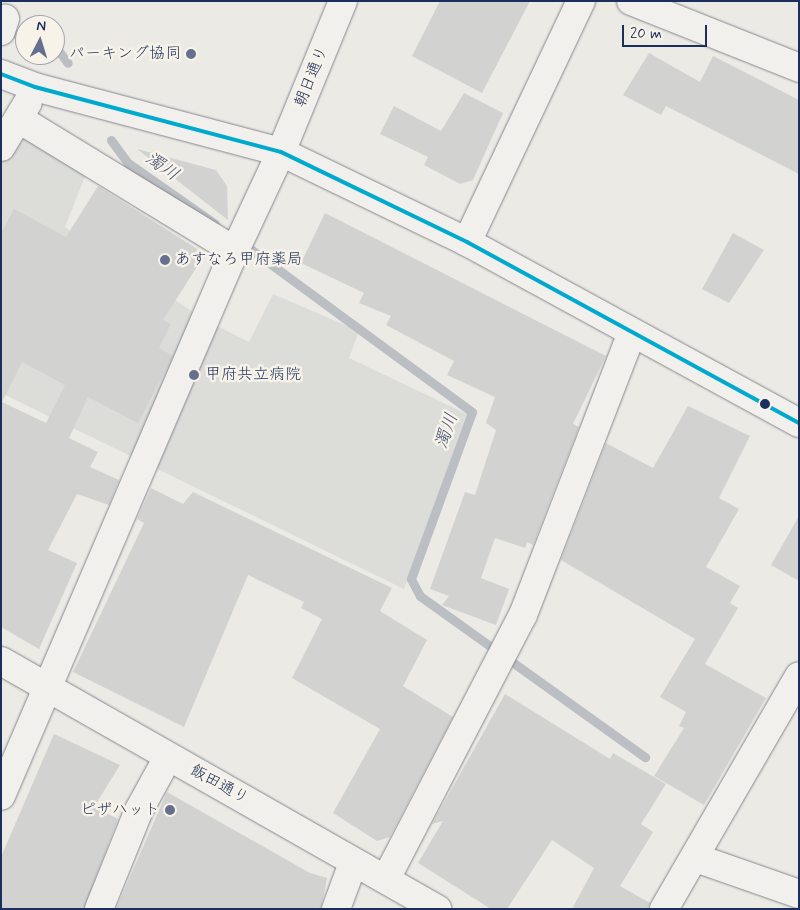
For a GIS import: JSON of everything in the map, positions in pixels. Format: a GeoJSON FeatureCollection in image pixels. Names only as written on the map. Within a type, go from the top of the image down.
{"type":"FeatureCollection","features":[{"type":"Feature","properties":{"kind":"street","name":"朝日通り"},"geometry":{"type":"LineString","coordinates":[[1,796],[46,685],[235,250],[281,152],[342,1]]}},
{"type":"Feature","properties":{"kind":"street"},"geometry":{"type":"LineString","coordinates":[[468,242],[581,1]]}},
{"type":"Feature","properties":{"kind":"street"},"geometry":{"type":"LineString","coordinates":[[631,1],[799,68]]}},
{"type":"Feature","properties":{"kind":"street"},"geometry":{"type":"LineString","coordinates":[[1,74],[35,87],[281,152],[468,242],[631,335],[799,423]]}},
{"type":"Feature","properties":{"kind":"street"},"geometry":{"type":"LineString","coordinates":[[1,147],[19,119],[35,87]]}},
{"type":"Feature","properties":{"kind":"street"},"geometry":{"type":"LineString","coordinates":[[19,119],[235,250]]}},
{"type":"Feature","properties":{"kind":"street"},"geometry":{"type":"LineString","coordinates":[[387,877],[523,615],[631,335]]}},
{"type":"Feature","properties":{"kind":"street","name":"飯田通り"},"geometry":{"type":"LineString","coordinates":[[1,661],[46,685],[353,863],[387,877],[437,909]]}},
{"type":"Feature","properties":{"kind":"street"},"geometry":{"type":"LineString","coordinates":[[664,909],[696,858],[799,676]]}},
{"type":"Feature","properties":{"kind":"street"},"geometry":{"type":"LineString","coordinates":[[99,909],[139,810],[168,757]]}},
{"type":"Feature","properties":{"kind":"street"},"geometry":{"type":"LineString","coordinates":[[696,858],[799,894]]}},
{"type":"Feature","properties":{"kind":"street"},"geometry":{"type":"LineString","coordinates":[[336,909],[353,863]]}},
{"type":"Feature","properties":{"kind":"shaded area","name":"甲府共立病院"},"geometry":{"type":"Polygon","coordinates":[[[15,128],[86,174],[65,227],[205,320],[249,342],[273,294],[359,331],[349,358],[467,414],[404,589],[1,393],[1,147],[15,128]]]}},
{"type":"Feature","properties":{"kind":"building"},"geometry":{"type":"Polygon","coordinates":[[[440,1],[530,1],[482,93],[412,56],[440,1]]]}},
{"type":"Feature","properties":{"kind":"building"},"geometry":{"type":"Polygon","coordinates":[[[649,53],[700,82],[713,56],[799,100],[799,174],[666,106],[661,115],[623,95],[649,53]]]}},
{"type":"Feature","properties":{"kind":"building"},"geometry":{"type":"Polygon","coordinates":[[[464,93],[503,113],[473,180],[460,184],[424,165],[428,157],[380,134],[394,106],[441,131],[464,93]]]}},
{"type":"Feature","properties":{"kind":"building"},"geometry":{"type":"Polygon","coordinates":[[[137,149],[216,170],[227,186],[228,220],[137,149]]]}},
{"type":"Feature","properties":{"kind":"building"},"geometry":{"type":"Polygon","coordinates":[[[98,186],[205,254],[163,320],[171,324],[159,348],[173,356],[138,423],[88,397],[69,438],[98,452],[90,467],[119,480],[109,505],[77,494],[48,550],[77,563],[39,649],[1,627],[1,233],[14,209],[66,237],[98,186]],[[22,362],[2,402],[46,423],[65,385],[22,362]]]}},
{"type":"Feature","properties":{"kind":"building"},"geometry":{"type":"Polygon","coordinates":[[[325,213],[606,356],[573,424],[579,427],[533,545],[527,542],[525,548],[495,538],[481,578],[509,589],[496,625],[442,605],[449,596],[430,589],[465,492],[475,495],[496,430],[486,423],[495,397],[447,375],[454,361],[386,325],[391,316],[359,303],[364,293],[301,263],[325,213]]]}},
{"type":"Feature","properties":{"kind":"building"},"geometry":{"type":"Polygon","coordinates":[[[733,233],[764,250],[729,303],[702,289],[733,233]]]}},
{"type":"Feature","properties":{"kind":"building"},"geometry":{"type":"Polygon","coordinates":[[[688,406],[750,436],[719,498],[739,509],[706,567],[740,586],[730,603],[738,608],[705,664],[766,698],[704,805],[654,776],[684,728],[679,726],[686,712],[660,697],[695,639],[561,560],[606,443],[653,468],[688,406]]]}},
{"type":"Feature","properties":{"kind":"building"},"geometry":{"type":"Polygon","coordinates":[[[151,488],[183,504],[193,492],[392,588],[380,611],[427,640],[403,686],[453,717],[390,837],[377,841],[333,813],[380,729],[292,678],[322,619],[301,608],[304,602],[248,575],[184,727],[73,672],[144,523],[137,519],[151,488]]]}},
{"type":"Feature","properties":{"kind":"building"},"geometry":{"type":"Polygon","coordinates":[[[799,516],[799,581],[771,565],[799,516]]]}},
{"type":"Feature","properties":{"kind":"building"},"geometry":{"type":"Polygon","coordinates":[[[505,694],[610,759],[613,753],[666,784],[641,824],[653,832],[620,886],[650,903],[648,909],[572,909],[594,868],[552,840],[507,909],[491,909],[418,863],[443,821],[432,824],[505,694]]]}},
{"type":"Feature","properties":{"kind":"building"},"geometry":{"type":"Polygon","coordinates":[[[54,734],[120,765],[94,807],[118,819],[84,909],[1,909],[1,857],[54,734]]]}},
{"type":"Feature","properties":{"kind":"building"},"geometry":{"type":"Polygon","coordinates":[[[167,792],[310,873],[327,878],[321,909],[116,909],[167,792]]]}},
{"type":"Feature","properties":{"kind":"waterway","name":"濁川"},"geometry":{"type":"LineString","coordinates":[[4,30],[15,34]]}},
{"type":"Feature","properties":{"kind":"waterway","name":"濁川"},"geometry":{"type":"LineString","coordinates":[[65,59],[68,63]]}},
{"type":"Feature","properties":{"kind":"waterway","name":"濁川"},"geometry":{"type":"LineString","coordinates":[[111,140],[128,163],[215,224]]}},
{"type":"Feature","properties":{"kind":"waterway","name":"濁川"},"geometry":{"type":"LineString","coordinates":[[242,243],[472,412],[411,579],[420,596],[645,757]]}},
{"type":"Feature","properties":{"kind":"transit line"},"geometry":{"type":"LineString","coordinates":[[1,74],[35,87],[281,152],[467,242],[799,423]]}},
{"type":"Feature","properties":{"kind":"place","name":"パーキング協同"},"geometry":{"type":"Point","coordinates":[191,54]}},
{"type":"Feature","properties":{"kind":"place","name":"あすなろ甲府薬局"},"geometry":{"type":"Point","coordinates":[165,260]}},
{"type":"Feature","properties":{"kind":"place","name":"甲府共立病院"},"geometry":{"type":"Point","coordinates":[194,375]}},
{"type":"Feature","properties":{"kind":"place","name":"ピザハット"},"geometry":{"type":"Point","coordinates":[170,810]}}]}
